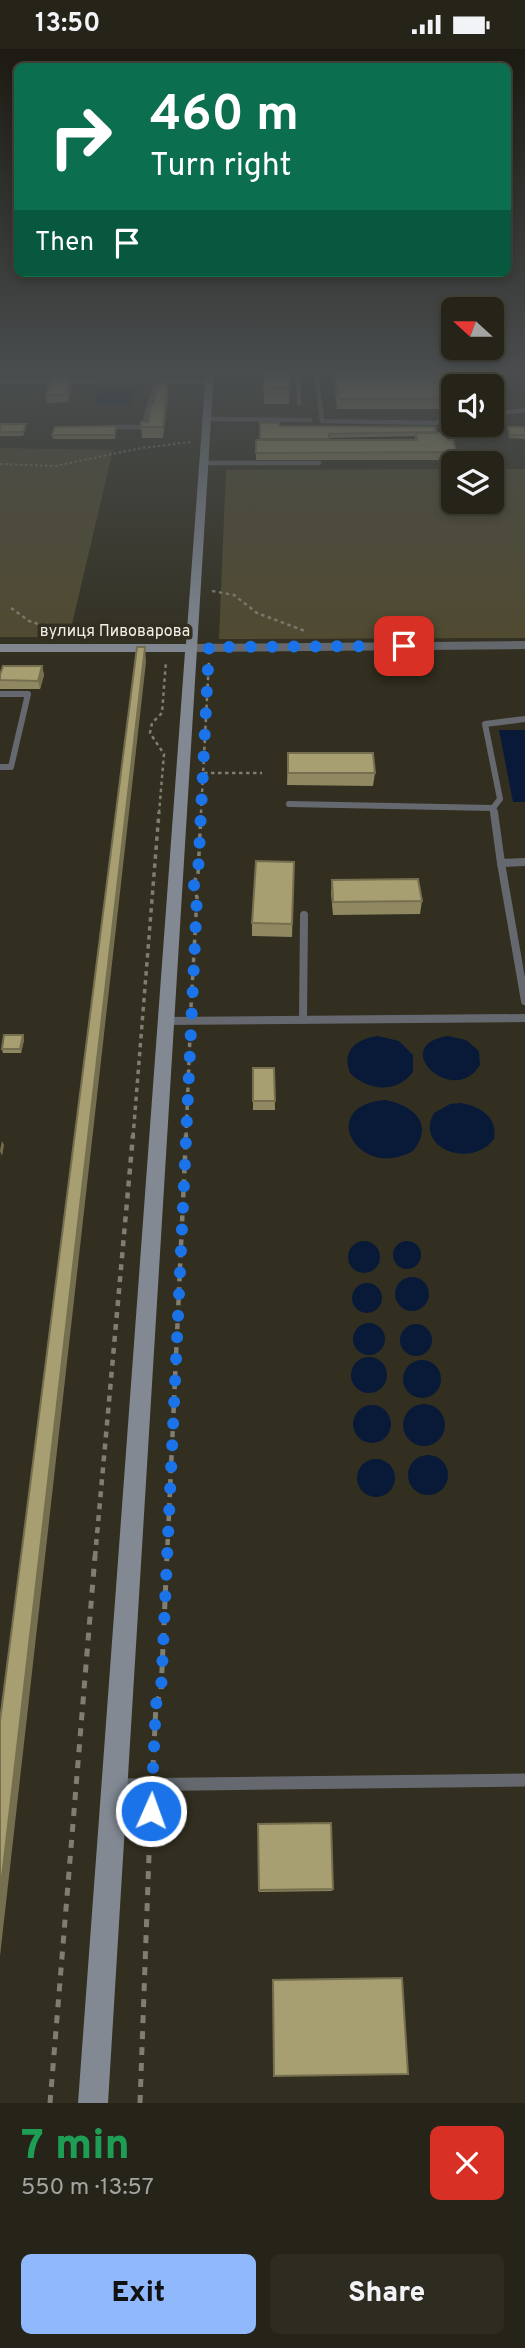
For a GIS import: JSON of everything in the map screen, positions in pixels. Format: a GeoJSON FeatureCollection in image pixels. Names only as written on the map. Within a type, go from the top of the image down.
{"type":"FeatureCollection","features":[{"type":"Feature","properties":{"kind":"main road"},"geometry":{"type":"LineString","coordinates":[[93,2103],[165,1021],[200,648],[203,467]]}},
{"type":"Feature","properties":{"kind":"main road","name":"вулиця Пивоварова"},"geometry":{"type":"LineString","coordinates":[[0,648],[200,648]]}},
{"type":"Feature","properties":{"kind":"street","name":"вулиця Пивоварова"},"geometry":{"type":"LineString","coordinates":[[200,648],[525,645]]}},
{"type":"Feature","properties":{"kind":"lane"},"geometry":{"type":"LineString","coordinates":[[0,694],[28,694],[11,767],[0,767]]}},
{"type":"Feature","properties":{"kind":"lane"},"geometry":{"type":"LineString","coordinates":[[525,719],[485,724],[500,799],[493,808],[525,1001]]}},
{"type":"Feature","properties":{"kind":"lane"},"geometry":{"type":"LineString","coordinates":[[289,804],[493,808]]}},
{"type":"Feature","properties":{"kind":"lane"},"geometry":{"type":"LineString","coordinates":[[501,863],[525,862]]}},
{"type":"Feature","properties":{"kind":"lane"},"geometry":{"type":"LineString","coordinates":[[303,1020],[304,915]]}},
{"type":"Feature","properties":{"kind":"lane"},"geometry":{"type":"LineString","coordinates":[[512,926],[525,929]]}},
{"type":"Feature","properties":{"kind":"lane"},"geometry":{"type":"LineString","coordinates":[[165,1021],[525,1018]]}},
{"type":"Feature","properties":{"kind":"lane"},"geometry":{"type":"LineString","coordinates":[[114,1784],[525,1780]]}},
{"type":"Feature","properties":{"kind":"path"},"geometry":{"type":"LineString","coordinates":[[212,591],[234,595],[257,613],[311,633]]}},
{"type":"Feature","properties":{"kind":"path"},"geometry":{"type":"LineString","coordinates":[[11,608],[17,615],[68,634]]}},
{"type":"Feature","properties":{"kind":"path"},"geometry":{"type":"LineString","coordinates":[[140,2103],[152,1784],[156,1704],[161,1692],[197,897],[193,888],[198,874],[203,773],[200,648]]}},
{"type":"Feature","properties":{"kind":"path"},"geometry":{"type":"LineString","coordinates":[[50,2103],[164,754],[150,733],[152,723],[162,713],[166,660]]}},
{"type":"Feature","properties":{"kind":"path"},"geometry":{"type":"LineString","coordinates":[[203,773],[262,773]]}},
{"type":"Feature","properties":{"kind":"shaded area"},"geometry":{"type":"Polygon","coordinates":[[[0,467],[109,467],[69,637],[0,637],[0,467]]]}},
{"type":"Feature","properties":{"kind":"shaded area"},"geometry":{"type":"Polygon","coordinates":[[[441,469],[441,514],[504,514],[504,469],[525,469],[525,638],[219,639],[226,470],[441,469]]]}},
{"type":"Feature","properties":{"kind":"water"},"geometry":{"type":"Polygon","coordinates":[[[499,730],[525,730],[525,802],[513,802],[499,730]]]}},
{"type":"Feature","properties":{"kind":"water"},"geometry":{"type":"Polygon","coordinates":[[[378,1036],[399,1041],[413,1055],[413,1072],[391,1087],[365,1084],[350,1073],[349,1052],[358,1043],[378,1036]]]}},
{"type":"Feature","properties":{"kind":"water"},"geometry":{"type":"Polygon","coordinates":[[[448,1036],[466,1040],[479,1051],[480,1065],[468,1077],[455,1080],[442,1078],[424,1061],[423,1051],[431,1042],[448,1036]]]}},
{"type":"Feature","properties":{"kind":"water"},"geometry":{"type":"Polygon","coordinates":[[[385,1100],[412,1111],[421,1124],[422,1132],[413,1151],[393,1158],[375,1157],[361,1150],[352,1139],[349,1127],[352,1114],[364,1105],[385,1100]]]}},
{"type":"Feature","properties":{"kind":"water"},"geometry":{"type":"Polygon","coordinates":[[[460,1103],[486,1114],[495,1131],[494,1139],[484,1148],[472,1153],[448,1151],[438,1145],[432,1136],[430,1125],[434,1113],[450,1104],[460,1103]]]}},
{"type":"Feature","properties":{"kind":"water"},"geometry":{"type":"Polygon","coordinates":[[[364,1241],[375,1246],[380,1257],[375,1268],[364,1273],[353,1268],[348,1257],[353,1246],[364,1241]]]}},
{"type":"Feature","properties":{"kind":"water"},"geometry":{"type":"Polygon","coordinates":[[[407,1241],[417,1245],[421,1255],[417,1265],[407,1269],[397,1265],[393,1255],[397,1245],[407,1241]]]}},
{"type":"Feature","properties":{"kind":"water"},"geometry":{"type":"Polygon","coordinates":[[[412,1277],[424,1282],[429,1294],[424,1306],[412,1311],[400,1306],[395,1294],[400,1282],[412,1277]]]}},
{"type":"Feature","properties":{"kind":"water"},"geometry":{"type":"Polygon","coordinates":[[[367,1283],[378,1287],[382,1298],[378,1309],[367,1313],[356,1309],[352,1298],[356,1287],[367,1283]]]}},
{"type":"Feature","properties":{"kind":"water"},"geometry":{"type":"Polygon","coordinates":[[[369,1323],[380,1328],[385,1339],[380,1350],[369,1355],[358,1350],[353,1339],[358,1328],[369,1323]]]}},
{"type":"Feature","properties":{"kind":"water"},"geometry":{"type":"Polygon","coordinates":[[[416,1324],[427,1329],[432,1340],[427,1351],[416,1356],[405,1351],[400,1340],[405,1329],[416,1324]]]}},
{"type":"Feature","properties":{"kind":"water"},"geometry":{"type":"Polygon","coordinates":[[[369,1357],[382,1362],[387,1375],[382,1388],[369,1393],[356,1388],[351,1375],[356,1362],[369,1357]]]}},
{"type":"Feature","properties":{"kind":"water"},"geometry":{"type":"Polygon","coordinates":[[[422,1360],[436,1365],[441,1379],[436,1393],[422,1398],[408,1393],[403,1379],[408,1365],[422,1360]]]}},
{"type":"Feature","properties":{"kind":"water"},"geometry":{"type":"Polygon","coordinates":[[[424,1404],[439,1410],[445,1425],[439,1440],[424,1446],[409,1440],[403,1425],[409,1410],[424,1404]]]}},
{"type":"Feature","properties":{"kind":"water"},"geometry":{"type":"Polygon","coordinates":[[[372,1405],[385,1411],[391,1424],[385,1437],[372,1443],[359,1437],[353,1424],[359,1411],[372,1405]]]}},
{"type":"Feature","properties":{"kind":"water"},"geometry":{"type":"Polygon","coordinates":[[[428,1455],[442,1461],[448,1475],[442,1489],[428,1495],[414,1489],[408,1475],[414,1461],[428,1455]]]}},
{"type":"Feature","properties":{"kind":"water"},"geometry":{"type":"Polygon","coordinates":[[[376,1459],[390,1464],[395,1478],[390,1492],[376,1497],[362,1492],[357,1478],[362,1464],[376,1459]]]}},
{"type":"Feature","properties":{"kind":"building"},"geometry":{"type":"Polygon","coordinates":[[[137,647],[145,647],[0,1894],[0,1721],[137,647]]]}},
{"type":"Feature","properties":{"kind":"building"},"geometry":{"type":"Polygon","coordinates":[[[3,666],[42,666],[38,681],[0,680],[3,666]]]}},
{"type":"Feature","properties":{"kind":"building"},"geometry":{"type":"Polygon","coordinates":[[[288,753],[373,753],[375,773],[288,773],[288,753]]]}},
{"type":"Feature","properties":{"kind":"building"},"geometry":{"type":"Polygon","coordinates":[[[256,861],[294,862],[292,924],[252,923],[256,861]]]}},
{"type":"Feature","properties":{"kind":"building"},"geometry":{"type":"Polygon","coordinates":[[[418,879],[422,901],[333,902],[332,880],[418,879]]]}},
{"type":"Feature","properties":{"kind":"building"},"geometry":{"type":"Polygon","coordinates":[[[4,1035],[23,1035],[20,1049],[2,1049],[4,1035]]]}},
{"type":"Feature","properties":{"kind":"building"},"geometry":{"type":"Polygon","coordinates":[[[253,1068],[274,1068],[275,1101],[253,1101],[253,1068]]]}},
{"type":"Feature","properties":{"kind":"building"},"geometry":{"type":"Polygon","coordinates":[[[331,1823],[333,1889],[259,1890],[258,1824],[331,1823]]]}},
{"type":"Feature","properties":{"kind":"building"},"geometry":{"type":"Polygon","coordinates":[[[402,1978],[408,2074],[274,2076],[273,1980],[402,1978]]]}},
{"type":"Feature","properties":{"kind":"route"},"geometry":{"type":"LineString","coordinates":[[151,1811],[156,1704],[161,1692],[197,897],[193,888],[198,874],[209,647],[404,646]]}}]}
